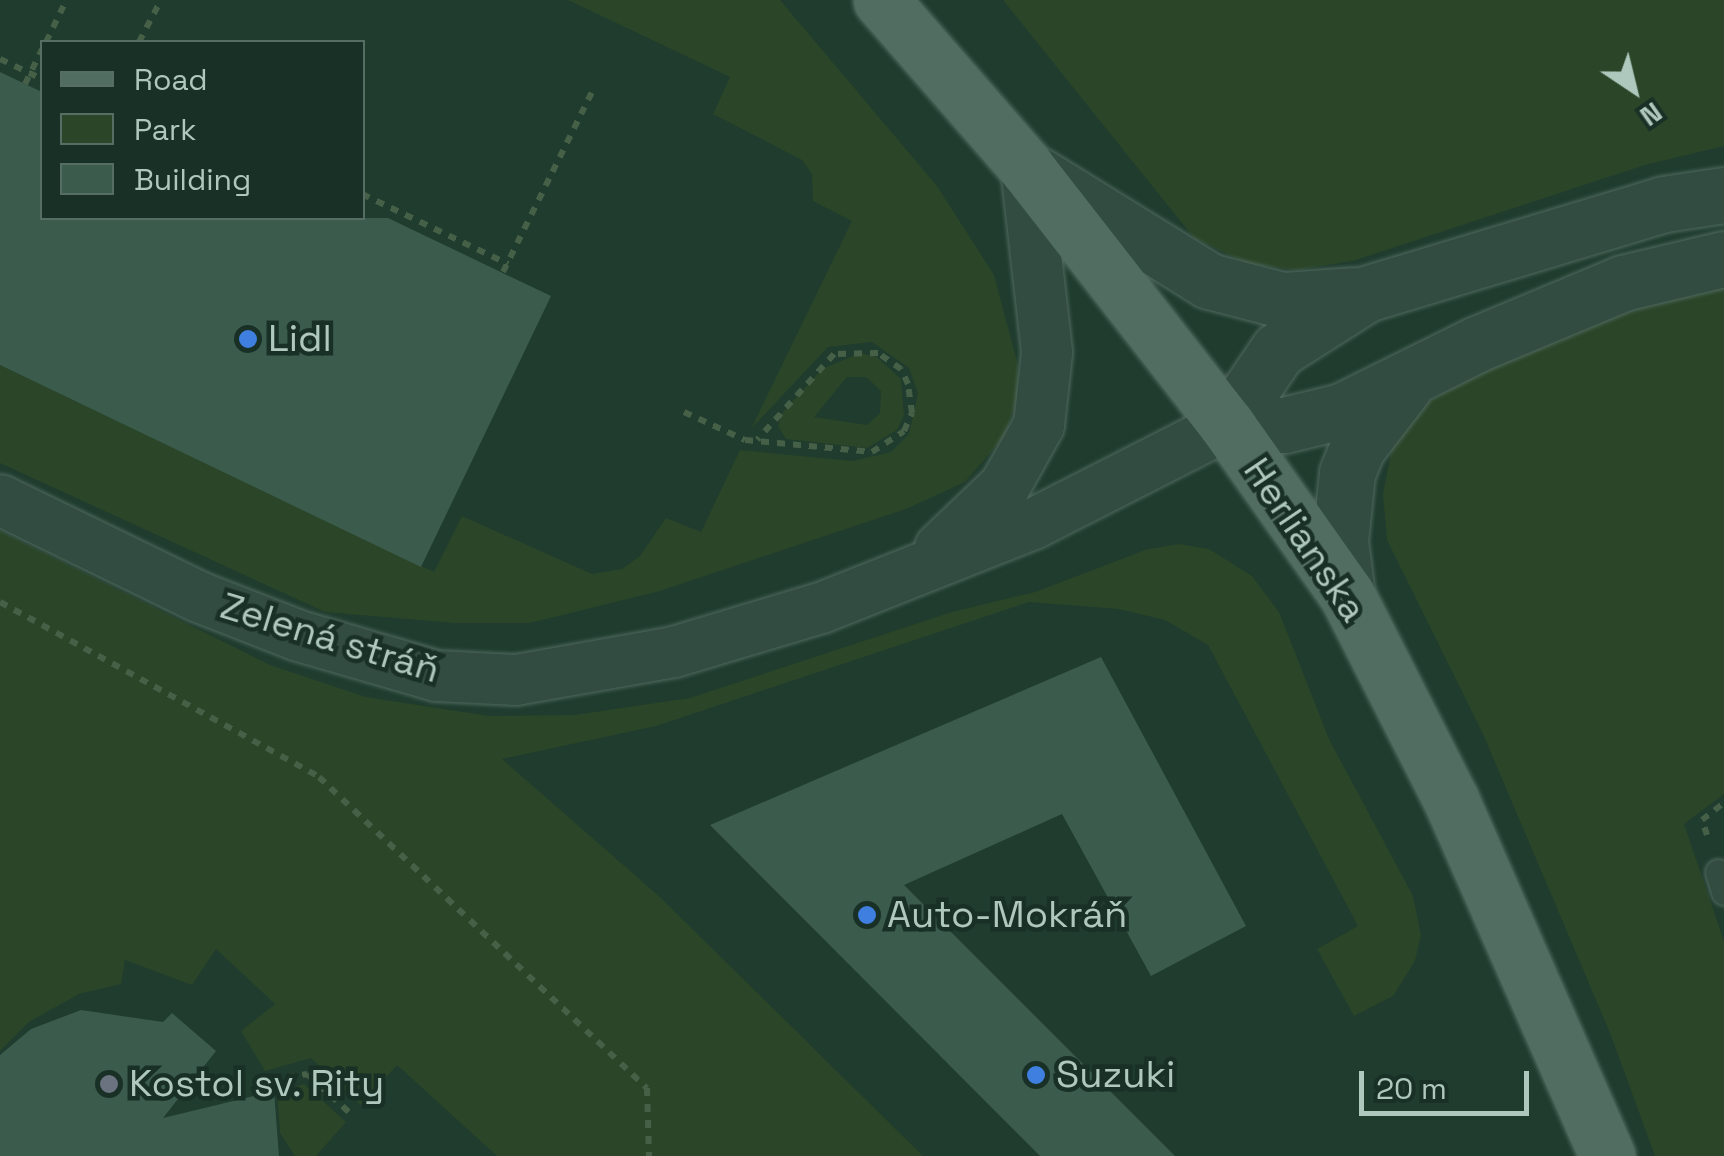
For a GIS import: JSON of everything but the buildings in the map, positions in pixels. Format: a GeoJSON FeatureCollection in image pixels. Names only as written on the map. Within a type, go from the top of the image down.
{"type":"FeatureCollection","features":[{"type":"Feature","properties":{"kind":"main road","name":"Herlianska"},"geometry":{"type":"LineString","coordinates":[[881,0],[1026,167],[1227,425],[1348,595],[1451,800],[1606,1156]]}},
{"type":"Feature","properties":{"kind":"street"},"geometry":{"type":"LineString","coordinates":[[1026,167],[1208,281],[1282,300],[1366,294],[1664,204],[1724,194]]}},
{"type":"Feature","properties":{"kind":"street"},"geometry":{"type":"LineString","coordinates":[[908,576],[986,508],[1039,425],[1047,352],[1026,167]]}},
{"type":"Feature","properties":{"kind":"street"},"geometry":{"type":"LineString","coordinates":[[1227,425],[1308,421],[1624,283],[1724,258]]}},
{"type":"Feature","properties":{"kind":"street"},"geometry":{"type":"LineString","coordinates":[[1227,425],[1278,350],[1366,294]]}},
{"type":"Feature","properties":{"kind":"street"},"geometry":{"type":"LineString","coordinates":[[1348,595],[1340,540],[1347,474],[1357,448],[1412,377]]}},
{"type":"Feature","properties":{"kind":"street","name":"Zelená stráň"},"geometry":{"type":"LineString","coordinates":[[0,500],[260,622],[437,676],[555,676],[674,652],[908,576],[1033,524],[1227,425]]}},
{"type":"Feature","properties":{"kind":"path"},"geometry":{"type":"LineString","coordinates":[[141,40],[160,0]]}},
{"type":"Feature","properties":{"kind":"path"},"geometry":{"type":"LineString","coordinates":[[47,40],[64,5]]}},
{"type":"Feature","properties":{"kind":"path"},"geometry":{"type":"LineString","coordinates":[[26,84],[40,54]]}},
{"type":"Feature","properties":{"kind":"path"},"geometry":{"type":"LineString","coordinates":[[0,59],[40,79]]}},
{"type":"Feature","properties":{"kind":"path"},"geometry":{"type":"LineString","coordinates":[[365,196],[505,268],[592,92]]}},
{"type":"Feature","properties":{"kind":"path"},"geometry":{"type":"LineString","coordinates":[[684,412],[757,440],[872,452],[904,431],[912,413],[908,384],[890,358],[848,349],[819,366],[757,440]]}},
{"type":"Feature","properties":{"kind":"path"},"geometry":{"type":"LineString","coordinates":[[0,602],[319,778],[647,1088],[649,1156]]}},
{"type":"Feature","properties":{"kind":"path"},"geometry":{"type":"LineString","coordinates":[[258,1093],[255,1084],[307,1074],[352,1115]]}},
{"type":"Feature","properties":{"kind":"green space"},"geometry":{"type":"Polygon","coordinates":[[[568,0],[780,0],[937,186],[994,275],[1018,365],[1017,401],[1004,437],[965,482],[906,509],[660,591],[530,623],[454,623],[325,612],[0,463],[0,365],[434,572],[462,516],[592,574],[622,569],[640,556],[666,518],[701,532],[740,450],[852,461],[891,452],[909,434],[918,393],[909,368],[872,342],[828,347],[751,429],[852,221],[813,201],[812,174],[802,160],[713,114],[730,77],[568,0]]]}},
{"type":"Feature","properties":{"kind":"green space"},"geometry":{"type":"Polygon","coordinates":[[[1003,0],[1724,0],[1724,146],[1645,165],[1353,261],[1296,270],[1248,264],[1194,238],[1003,0]]]}},
{"type":"Feature","properties":{"kind":"green space"},"geometry":{"type":"Polygon","coordinates":[[[1724,286],[1724,794],[1684,824],[1724,941],[1724,1156],[1655,1156],[1610,1033],[1483,734],[1387,540],[1383,494],[1392,448],[1423,405],[1515,352],[1611,316],[1724,286]]]}},
{"type":"Feature","properties":{"kind":"green space"},"geometry":{"type":"Polygon","coordinates":[[[860,353],[877,357],[901,379],[904,415],[897,430],[867,448],[786,439],[778,426],[783,412],[822,369],[860,353]],[[847,377],[814,417],[867,425],[880,413],[881,391],[866,377],[847,377]]]}},
{"type":"Feature","properties":{"kind":"green space"},"geometry":{"type":"Polygon","coordinates":[[[0,531],[270,665],[366,697],[489,716],[574,715],[690,698],[952,612],[1035,592],[1148,549],[1179,544],[1209,549],[1252,576],[1279,612],[1329,739],[1413,896],[1421,935],[1415,961],[1393,996],[1354,1016],[1317,949],[1358,926],[1208,645],[1165,620],[1118,609],[1029,602],[656,726],[502,759],[660,897],[923,1156],[497,1156],[397,1065],[361,1105],[311,1058],[265,1071],[241,1031],[275,1004],[216,949],[192,985],[125,960],[121,984],[79,994],[29,1022],[0,1051],[0,531]]]}},
{"type":"Feature","properties":{"kind":"green space"},"geometry":{"type":"Polygon","coordinates":[[[304,1084],[346,1122],[316,1156],[295,1156],[280,1133],[277,1093],[304,1084]]]}},
{"type":"Feature","properties":{"kind":"place","name":"Lidl"},"geometry":{"type":"Point","coordinates":[248,339]}},
{"type":"Feature","properties":{"kind":"place","name":"Auto-Mokráň"},"geometry":{"type":"Point","coordinates":[867,915]}},
{"type":"Feature","properties":{"kind":"place","name":"Suzuki"},"geometry":{"type":"Point","coordinates":[1036,1075]}},
{"type":"Feature","properties":{"kind":"place","name":"Kostol sv. Rity"},"geometry":{"type":"Point","coordinates":[109,1084]}}]}
